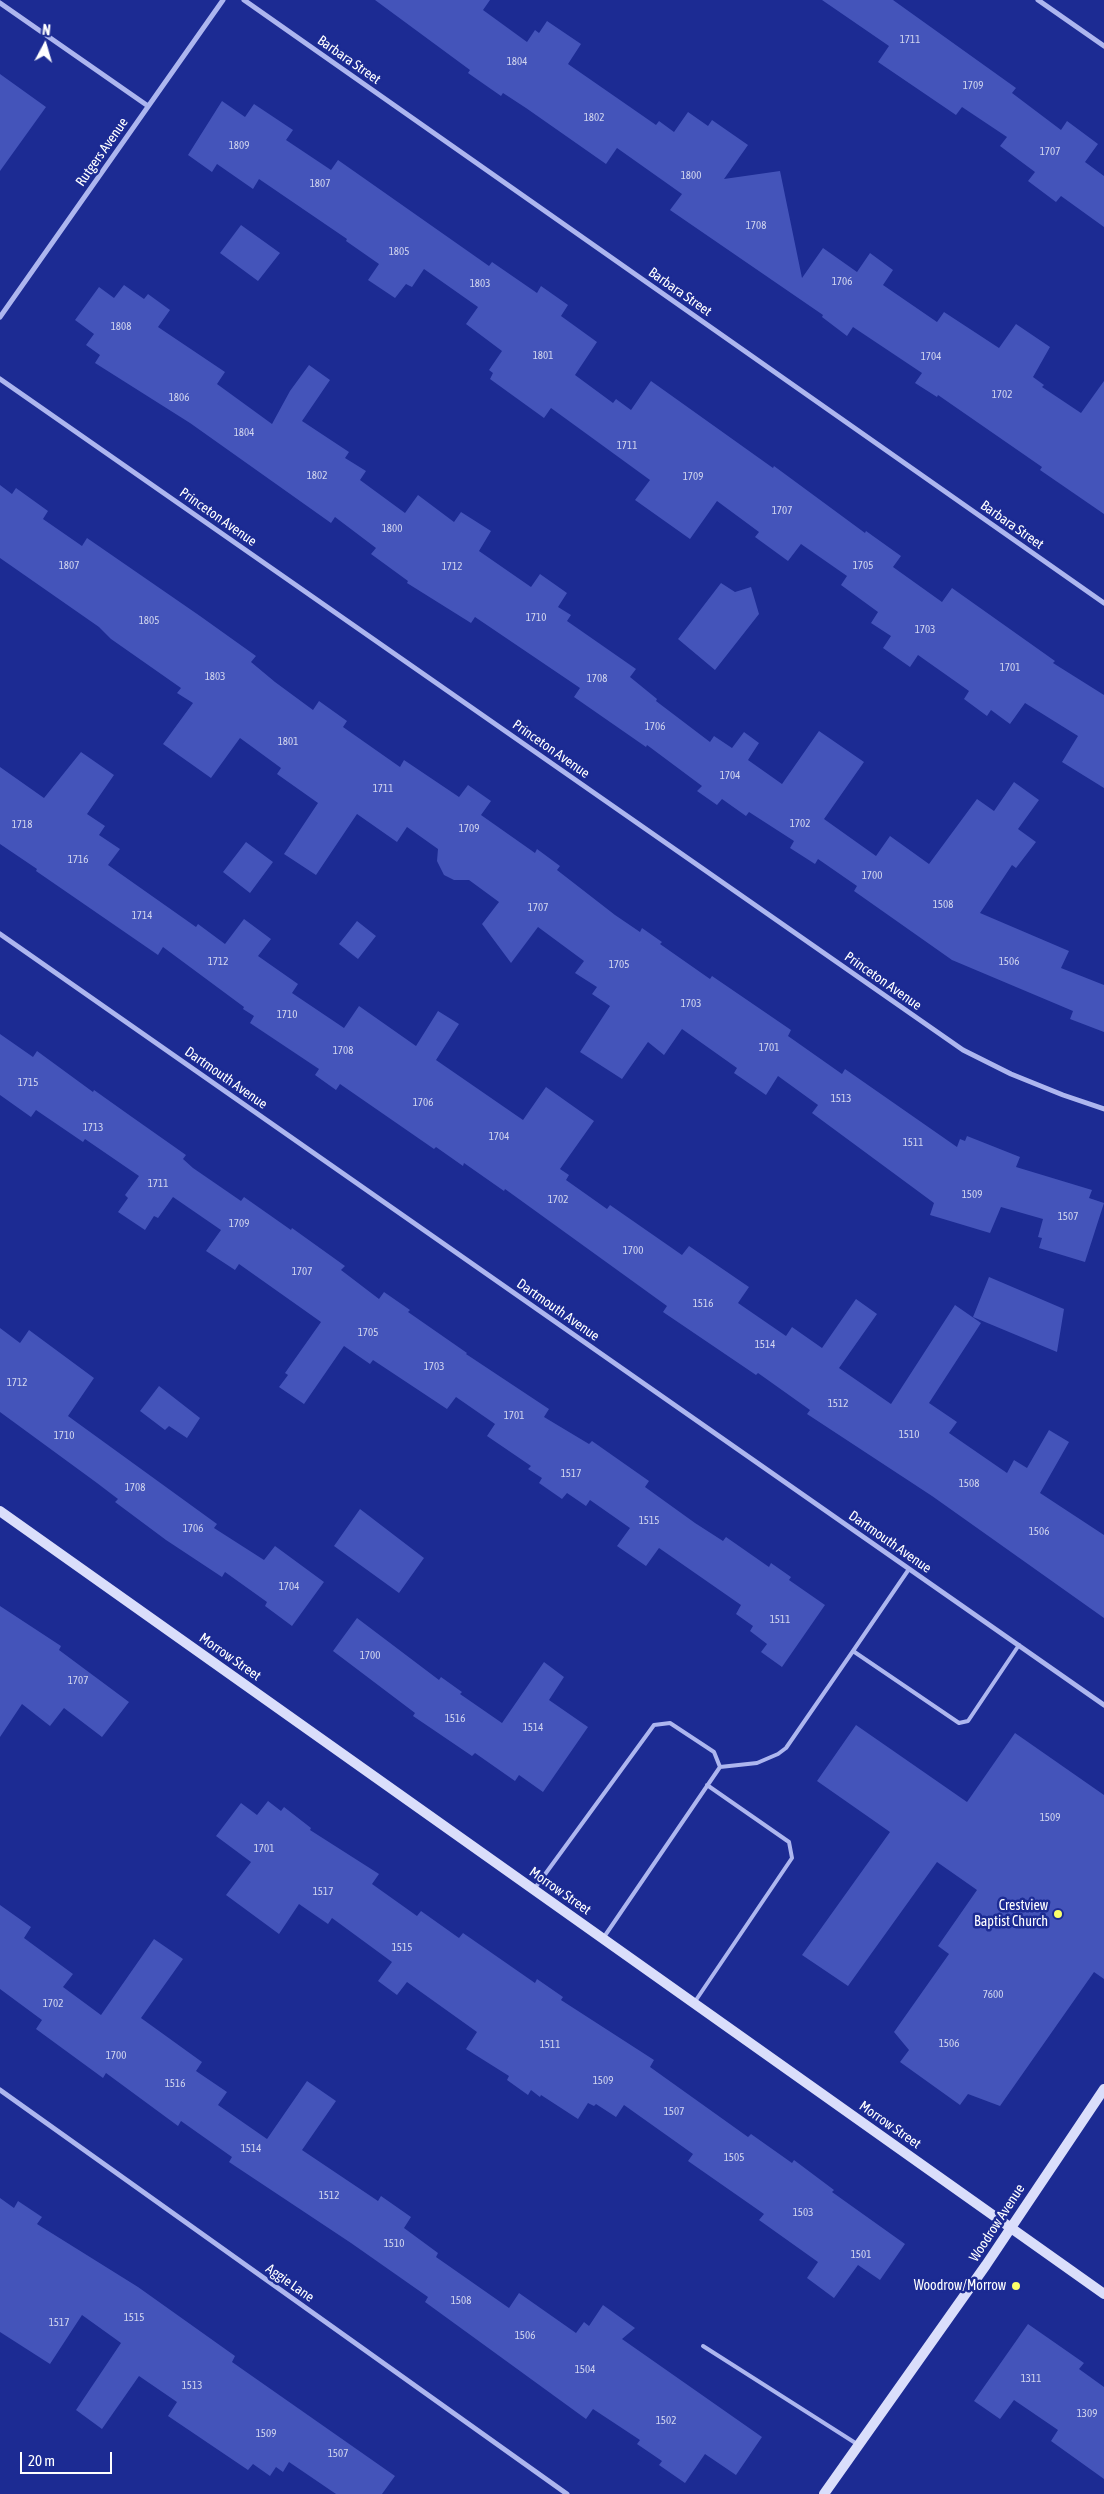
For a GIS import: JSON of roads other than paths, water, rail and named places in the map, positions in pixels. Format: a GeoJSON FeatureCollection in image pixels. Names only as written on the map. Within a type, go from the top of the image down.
{"type":"FeatureCollection","features":[{"type":"Feature","properties":{"kind":"street","name":"Rutgers Avenue"},"geometry":{"type":"LineString","coordinates":[[0,317],[223,0]]}},
{"type":"Feature","properties":{"kind":"street","name":"Barbara Street"},"geometry":{"type":"LineString","coordinates":[[244,0],[1104,603]]}},
{"type":"Feature","properties":{"kind":"street"},"geometry":{"type":"LineString","coordinates":[[1038,0],[1104,46]]}},
{"type":"Feature","properties":{"kind":"street"},"geometry":{"type":"LineString","coordinates":[[0,2],[148,106]]}},
{"type":"Feature","properties":{"kind":"street","name":"Princeton Avenue"},"geometry":{"type":"LineString","coordinates":[[0,379],[962,1050],[1020,1078],[1104,1109]]}},
{"type":"Feature","properties":{"kind":"street","name":"Dartmouth Avenue"},"geometry":{"type":"LineString","coordinates":[[0,934],[1104,1705]]}},
{"type":"Feature","properties":{"kind":"street","name":"Morrow Street"},"geometry":{"type":"LineString","coordinates":[[0,1511],[1104,2294]]}},
{"type":"Feature","properties":{"kind":"street","name":"Woodrow Avenue"},"geometry":{"type":"LineString","coordinates":[[824,2494],[986,2265],[1104,2089]]}},
{"type":"Feature","properties":{"kind":"street","name":"Aggie Lane"},"geometry":{"type":"LineString","coordinates":[[0,2090],[568,2494]]}},
{"type":"Feature","properties":{"kind":"lane"},"geometry":{"type":"LineString","coordinates":[[603,1938],[720,1767],[757,1763],[778,1754],[786,1748],[909,1569]]}},
{"type":"Feature","properties":{"kind":"lane"},"geometry":{"type":"LineString","coordinates":[[853,1651],[959,1723],[968,1721],[1019,1645]]}},
{"type":"Feature","properties":{"kind":"lane"},"geometry":{"type":"LineString","coordinates":[[534,1890],[654,1725],[670,1723],[714,1752],[720,1767]]}},
{"type":"Feature","properties":{"kind":"lane"},"geometry":{"type":"LineString","coordinates":[[694,2003],[792,1858],[789,1842],[707,1785]]}},
{"type":"Feature","properties":{"kind":"lane"},"geometry":{"type":"LineString","coordinates":[[703,2346],[859,2445]]}},
{"type":"Feature","properties":{"kind":"place","name":"Crestview Baptist Church"},"geometry":{"type":"Point","coordinates":[1058,1914]}},
{"type":"Feature","properties":{"kind":"place","name":"Woodrow/Morrow"},"geometry":{"type":"Point","coordinates":[1016,2286]}}]}
